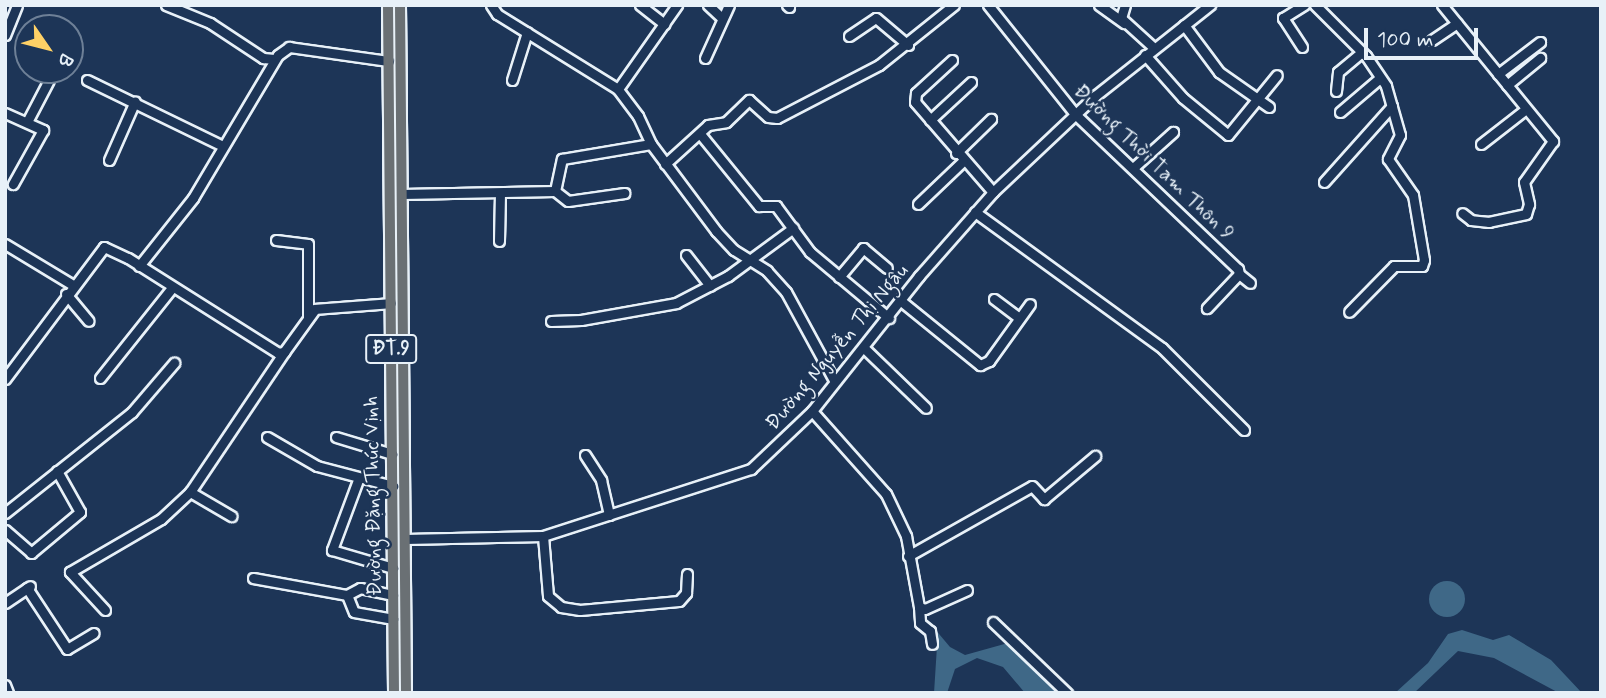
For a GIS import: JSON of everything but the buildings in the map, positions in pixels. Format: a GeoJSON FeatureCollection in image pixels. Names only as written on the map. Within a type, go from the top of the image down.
{"type":"FeatureCollection","features":[{"type":"Feature","properties":{"kind":"main road","name":"Đường Đặng Thúc Vịnh"},"geometry":{"type":"LineString","coordinates":[[388,5],[394,693]]}},
{"type":"Feature","properties":{"kind":"main road","name":"Đường Đặng Thúc Vịnh"},"geometry":{"type":"LineString","coordinates":[[400,5],[406,693]]}},
{"type":"Feature","properties":{"kind":"main road"},"geometry":{"type":"LineString","coordinates":[[393,539],[405,539]]}},
{"type":"Feature","properties":{"kind":"street"},"geometry":{"type":"LineString","coordinates":[[5,35],[17,5]]}},
{"type":"Feature","properties":{"kind":"street"},"geometry":{"type":"LineString","coordinates":[[166,5],[210,23],[263,58],[274,59]]}},
{"type":"Feature","properties":{"kind":"street"},"geometry":{"type":"LineString","coordinates":[[491,5],[527,32],[618,89],[638,116],[651,144],[716,231],[734,250],[753,259],[786,292],[806,321],[834,380]]}},
{"type":"Feature","properties":{"kind":"street"},"geometry":{"type":"LineString","coordinates":[[640,5],[664,24]]}},
{"type":"Feature","properties":{"kind":"street"},"geometry":{"type":"LineString","coordinates":[[618,89],[677,5]]}},
{"type":"Feature","properties":{"kind":"street"},"geometry":{"type":"LineString","coordinates":[[708,5],[722,18]]}},
{"type":"Feature","properties":{"kind":"street"},"geometry":{"type":"LineString","coordinates":[[705,58],[729,5]]}},
{"type":"Feature","properties":{"kind":"street"},"geometry":{"type":"LineString","coordinates":[[665,164],[701,135],[708,125],[731,119],[752,99],[768,117],[777,118],[879,65],[908,45],[954,5]]}},
{"type":"Feature","properties":{"kind":"street","name":"Đường Thời Tam Thôn 9"},"geometry":{"type":"LineString","coordinates":[[988,5],[1075,114],[1250,283]]}},
{"type":"Feature","properties":{"kind":"street"},"geometry":{"type":"LineString","coordinates":[[1099,5],[1154,48]]}},
{"type":"Feature","properties":{"kind":"street"},"geometry":{"type":"LineString","coordinates":[[1125,5],[1121,18],[1126,24]]}},
{"type":"Feature","properties":{"kind":"street","name":"Đường Nguyễn Thị Ngâu"},"geometry":{"type":"LineString","coordinates":[[405,539],[543,536],[751,469],[812,411],[834,380],[864,348],[993,192],[1075,114],[1210,5]]}},
{"type":"Feature","properties":{"kind":"street"},"geometry":{"type":"LineString","coordinates":[[1303,47],[1283,18],[1304,5]]}},
{"type":"Feature","properties":{"kind":"street"},"geometry":{"type":"LineString","coordinates":[[1315,5],[1362,52],[1380,78],[1392,106],[1400,135],[1388,159],[1413,195],[1424,263],[1394,266],[1349,312]]}},
{"type":"Feature","properties":{"kind":"street"},"geometry":{"type":"LineString","coordinates":[[1442,5],[1527,109],[1553,146],[1524,182],[1529,204],[1526,214],[1489,222],[1471,220],[1462,213]]}},
{"type":"Feature","properties":{"kind":"street"},"geometry":{"type":"LineString","coordinates":[[849,36],[876,18],[908,45]]}},
{"type":"Feature","properties":{"kind":"street"},"geometry":{"type":"LineString","coordinates":[[1432,40],[1457,23]]}},
{"type":"Feature","properties":{"kind":"street"},"geometry":{"type":"LineString","coordinates":[[1184,25],[1219,72],[1269,107]]}},
{"type":"Feature","properties":{"kind":"street"},"geometry":{"type":"LineString","coordinates":[[512,80],[527,32]]}},
{"type":"Feature","properties":{"kind":"street"},"geometry":{"type":"LineString","coordinates":[[1498,74],[1540,42]]}},
{"type":"Feature","properties":{"kind":"street"},"geometry":{"type":"LineString","coordinates":[[139,266],[193,198],[274,59],[289,47],[389,61]]}},
{"type":"Feature","properties":{"kind":"street"},"geometry":{"type":"LineString","coordinates":[[1336,91],[1338,72],[1362,52]]}},
{"type":"Feature","properties":{"kind":"street"},"geometry":{"type":"LineString","coordinates":[[1145,55],[1183,98],[1228,135],[1277,75]]}},
{"type":"Feature","properties":{"kind":"street"},"geometry":{"type":"LineString","coordinates":[[1507,85],[1540,58]]}},
{"type":"Feature","properties":{"kind":"street"},"geometry":{"type":"LineString","coordinates":[[952,60],[916,93],[915,102],[959,157],[993,192]]}},
{"type":"Feature","properties":{"kind":"street"},"geometry":{"type":"LineString","coordinates":[[1340,113],[1380,78]]}},
{"type":"Feature","properties":{"kind":"street"},"geometry":{"type":"LineString","coordinates":[[87,80],[223,146]]}},
{"type":"Feature","properties":{"kind":"street"},"geometry":{"type":"LineString","coordinates":[[930,120],[971,82]]}},
{"type":"Feature","properties":{"kind":"street"},"geometry":{"type":"LineString","coordinates":[[27,122],[47,84]]}},
{"type":"Feature","properties":{"kind":"street"},"geometry":{"type":"LineString","coordinates":[[109,160],[135,101]]}},
{"type":"Feature","properties":{"kind":"street"},"geometry":{"type":"LineString","coordinates":[[1324,182],[1392,106]]}},
{"type":"Feature","properties":{"kind":"street"},"geometry":{"type":"LineString","coordinates":[[1481,144],[1527,109]]}},
{"type":"Feature","properties":{"kind":"street"},"geometry":{"type":"LineString","coordinates":[[5,113],[43,130],[13,184]]}},
{"type":"Feature","properties":{"kind":"street"},"geometry":{"type":"LineString","coordinates":[[918,204],[990,119]]}},
{"type":"Feature","properties":{"kind":"street"},"geometry":{"type":"LineString","coordinates":[[1133,169],[1172,132]]}},
{"type":"Feature","properties":{"kind":"street"},"geometry":{"type":"LineString","coordinates":[[701,135],[759,206],[776,205],[810,252],[889,318]]}},
{"type":"Feature","properties":{"kind":"street"},"geometry":{"type":"LineString","coordinates":[[555,191],[562,159],[651,144]]}},
{"type":"Feature","properties":{"kind":"street"},"geometry":{"type":"LineString","coordinates":[[402,194],[555,191],[568,201],[624,193]]}},
{"type":"Feature","properties":{"kind":"street"},"geometry":{"type":"LineString","coordinates":[[499,241],[500,193]]}},
{"type":"Feature","properties":{"kind":"street"},"geometry":{"type":"LineString","coordinates":[[975,212],[1162,348],[1244,430]]}},
{"type":"Feature","properties":{"kind":"street"},"geometry":{"type":"LineString","coordinates":[[551,321],[581,320],[676,303],[710,286],[753,259],[793,228]]}},
{"type":"Feature","properties":{"kind":"street"},"geometry":{"type":"LineString","coordinates":[[276,240],[308,244],[308,319]]}},
{"type":"Feature","properties":{"kind":"street"},"geometry":{"type":"LineString","coordinates":[[5,244],[73,285]]}},
{"type":"Feature","properties":{"kind":"street"},"geometry":{"type":"LineString","coordinates":[[5,379],[66,294],[104,247],[139,266],[260,346],[284,352]]}},
{"type":"Feature","properties":{"kind":"street"},"geometry":{"type":"LineString","coordinates":[[839,277],[863,248],[887,268]]}},
{"type":"Feature","properties":{"kind":"street"},"geometry":{"type":"LineString","coordinates":[[687,255],[710,286]]}},
{"type":"Feature","properties":{"kind":"street"},"geometry":{"type":"LineString","coordinates":[[1207,308],[1239,274]]}},
{"type":"Feature","properties":{"kind":"street"},"geometry":{"type":"LineString","coordinates":[[100,378],[172,289]]}},
{"type":"Feature","properties":{"kind":"street"},"geometry":{"type":"LineString","coordinates":[[66,294],[89,321]]}},
{"type":"Feature","properties":{"kind":"street"},"geometry":{"type":"LineString","coordinates":[[994,299],[1019,318]]}},
{"type":"Feature","properties":{"kind":"street"},"geometry":{"type":"LineString","coordinates":[[901,301],[980,365],[989,361],[1030,304]]}},
{"type":"Feature","properties":{"kind":"street"},"geometry":{"type":"LineString","coordinates":[[105,610],[70,572],[161,519],[190,492],[315,309],[391,303]]}},
{"type":"Feature","properties":{"kind":"street"},"geometry":{"type":"LineString","coordinates":[[864,348],[903,381],[926,408]]}},
{"type":"Feature","properties":{"kind":"street"},"geometry":{"type":"LineString","coordinates":[[5,513],[132,412],[174,363]]}},
{"type":"Feature","properties":{"kind":"street"},"geometry":{"type":"LineString","coordinates":[[812,411],[887,494],[906,536],[920,623],[930,631],[932,644]]}},
{"type":"Feature","properties":{"kind":"street"},"geometry":{"type":"LineString","coordinates":[[335,437],[392,454]]}},
{"type":"Feature","properties":{"kind":"street"},"geometry":{"type":"LineString","coordinates":[[268,438],[317,467],[358,480],[393,486]]}},
{"type":"Feature","properties":{"kind":"street"},"geometry":{"type":"LineString","coordinates":[[585,455],[601,480],[609,514]]}},
{"type":"Feature","properties":{"kind":"street"},"geometry":{"type":"LineString","coordinates":[[908,556],[1032,486],[1044,499],[1095,456]]}},
{"type":"Feature","properties":{"kind":"street"},"geometry":{"type":"LineString","coordinates":[[5,530],[30,553],[80,512],[57,471]]}},
{"type":"Feature","properties":{"kind":"street"},"geometry":{"type":"LineString","coordinates":[[358,480],[332,550],[393,568]]}},
{"type":"Feature","properties":{"kind":"street"},"geometry":{"type":"LineString","coordinates":[[190,492],[231,516]]}},
{"type":"Feature","properties":{"kind":"street"},"geometry":{"type":"LineString","coordinates":[[543,536],[548,596],[561,607],[580,610],[679,601],[687,593],[687,574]]}},
{"type":"Feature","properties":{"kind":"street"},"geometry":{"type":"LineString","coordinates":[[253,578],[347,595],[360,588],[393,595]]}},
{"type":"Feature","properties":{"kind":"street"},"geometry":{"type":"LineString","coordinates":[[5,603],[29,587],[66,649],[94,634]]}},
{"type":"Feature","properties":{"kind":"street"},"geometry":{"type":"LineString","coordinates":[[919,607],[925,609],[967,590]]}},
{"type":"Feature","properties":{"kind":"street"},"geometry":{"type":"LineString","coordinates":[[347,595],[354,612],[393,619]]}},
{"type":"Feature","properties":{"kind":"street"},"geometry":{"type":"LineString","coordinates":[[993,622],[1067,693]]}},
{"type":"Feature","properties":{"kind":"street"},"geometry":{"type":"LineString","coordinates":[[5,685],[8,693]]}},
{"type":"Feature","properties":{"kind":"water"},"geometry":{"type":"Polygon","coordinates":[[[1447,581],[1460,586],[1465,599],[1460,612],[1447,617],[1434,612],[1429,599],[1434,586],[1447,581]]]}},
{"type":"Feature","properties":{"kind":"water"},"geometry":{"type":"Polygon","coordinates":[[[923,615],[950,647],[965,655],[1008,643],[1021,646],[1025,660],[1060,693],[1025,693],[1003,667],[977,658],[955,669],[947,693],[934,693],[937,646],[922,622],[923,615]]]}},
{"type":"Feature","properties":{"kind":"water"},"geometry":{"type":"Polygon","coordinates":[[[1462,630],[1493,640],[1509,635],[1551,660],[1582,693],[1559,693],[1494,658],[1458,651],[1414,693],[1395,693],[1428,663],[1448,634],[1462,630]]]}}]}
